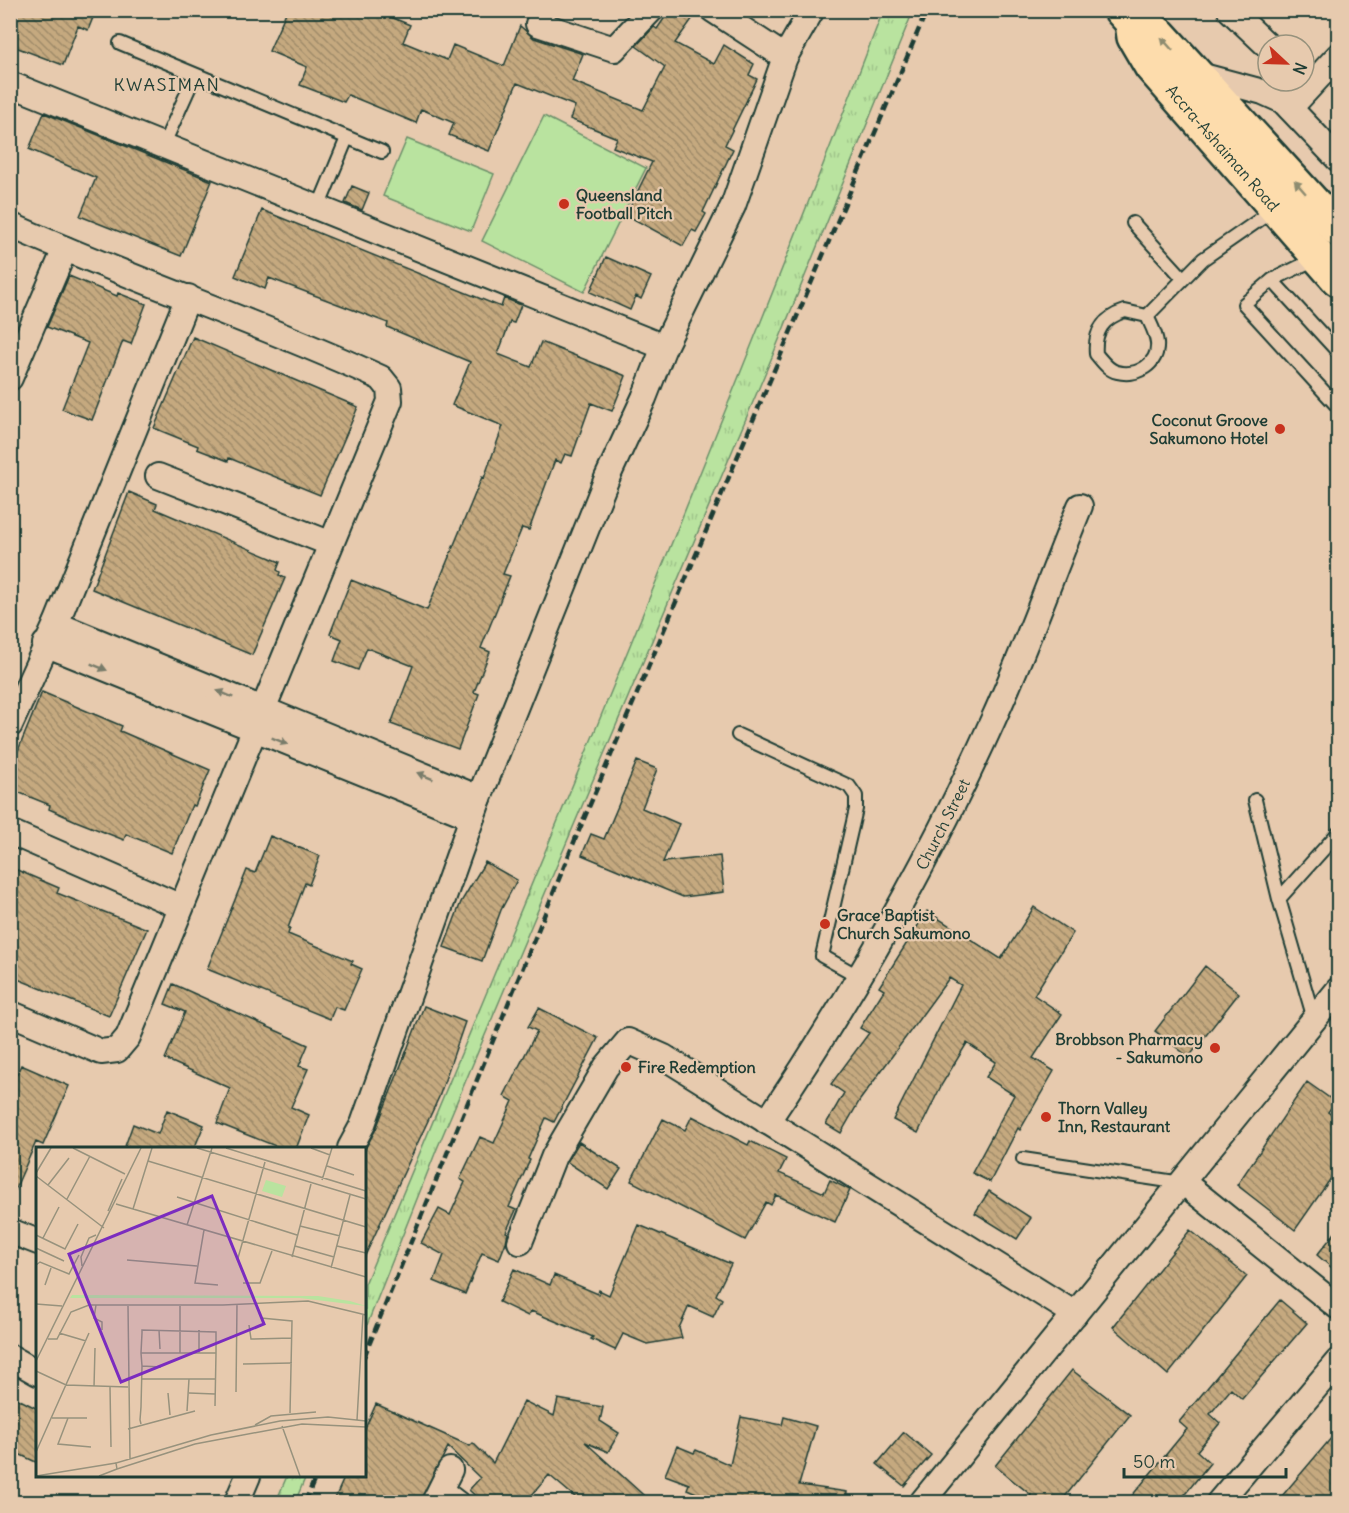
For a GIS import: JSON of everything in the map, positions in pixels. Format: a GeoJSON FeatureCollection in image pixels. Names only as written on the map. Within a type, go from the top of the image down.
{"type":"FeatureCollection","features":[{"type":"Feature","properties":{"kind":"main road"},"geometry":{"type":"LineString","coordinates":[[1127,16],[1143,23],[1161,36],[1338,230]]}},
{"type":"Feature","properties":{"kind":"main road","name":"Accra-Ashaiman Road"},"geometry":{"type":"LineString","coordinates":[[1127,16],[1134,37],[1151,66],[1329,268]]}},
{"type":"Feature","properties":{"kind":"street"},"geometry":{"type":"LineString","coordinates":[[538,24],[614,49],[651,10]]}},
{"type":"Feature","properties":{"kind":"street"},"geometry":{"type":"LineString","coordinates":[[713,10],[785,57]]}},
{"type":"Feature","properties":{"kind":"street"},"geometry":{"type":"LineString","coordinates":[[351,1147],[363,1124],[476,807],[602,489],[644,398],[664,347],[733,206],[785,57],[812,10]]}},
{"type":"Feature","properties":{"kind":"street"},"geometry":{"type":"LineString","coordinates":[[1230,10],[1256,35]]}},
{"type":"Feature","properties":{"kind":"street"},"geometry":{"type":"LineString","coordinates":[[1316,74],[1338,56]]}},
{"type":"Feature","properties":{"kind":"street"},"geometry":{"type":"LineString","coordinates":[[1196,74],[1273,96],[1290,108],[1338,159]]}},
{"type":"Feature","properties":{"kind":"street"},"geometry":{"type":"LineString","coordinates":[[10,84],[664,347]]}},
{"type":"Feature","properties":{"kind":"street"},"geometry":{"type":"LineString","coordinates":[[1290,108],[1300,93]]}},
{"type":"Feature","properties":{"kind":"street"},"geometry":{"type":"LineString","coordinates":[[10,225],[366,371],[381,378],[389,388],[390,401],[179,906],[128,1036],[117,1050],[101,1052],[10,1013]]}},
{"type":"Feature","properties":{"kind":"street"},"geometry":{"type":"LineString","coordinates":[[10,378],[65,249]]}},
{"type":"Feature","properties":{"kind":"street"},"geometry":{"type":"LineString","coordinates":[[10,725],[51,634],[188,297]]}},
{"type":"Feature","properties":{"kind":"street"},"geometry":{"type":"LineString","coordinates":[[158,476],[329,543]]}},
{"type":"Feature","properties":{"kind":"street","name":"Church Street"},"geometry":{"type":"LineString","coordinates":[[767,1122],[821,1042],[936,837],[993,719],[1080,506]]}},
{"type":"Feature","properties":{"kind":"street"},"geometry":{"type":"LineString","coordinates":[[51,634],[257,720],[476,807]]}},
{"type":"Feature","properties":{"kind":"street"},"geometry":{"type":"LineString","coordinates":[[10,832],[179,906]]}},
{"type":"Feature","properties":{"kind":"street"},"geometry":{"type":"LineString","coordinates":[[922,1503],[1184,1183],[1338,990]]}},
{"type":"Feature","properties":{"kind":"street"},"geometry":{"type":"LineString","coordinates":[[520,1242],[554,1156],[606,1067],[628,1041],[664,1057],[1075,1314]]}},
{"type":"Feature","properties":{"kind":"street"},"geometry":{"type":"LineString","coordinates":[[1184,1183],[1338,1307]]}},
{"type":"Feature","properties":{"kind":"street"},"geometry":{"type":"LineString","coordinates":[[10,1231],[36,1241]]}},
{"type":"Feature","properties":{"kind":"street"},"geometry":{"type":"LineString","coordinates":[[10,1357],[36,1372]]}},
{"type":"Feature","properties":{"kind":"street"},"geometry":{"type":"LineString","coordinates":[[1219,1503],[1338,1361]]}},
{"type":"Feature","properties":{"kind":"street"},"geometry":{"type":"LineString","coordinates":[[237,1503],[248,1477]]}},
{"type":"Feature","properties":{"kind":"lane"},"geometry":{"type":"LineString","coordinates":[[120,44],[382,152]]}},
{"type":"Feature","properties":{"kind":"lane"},"geometry":{"type":"LineString","coordinates":[[163,146],[195,75]]}},
{"type":"Feature","properties":{"kind":"lane"},"geometry":{"type":"LineString","coordinates":[[318,208],[347,138]]}},
{"type":"Feature","properties":{"kind":"lane"},"geometry":{"type":"LineString","coordinates":[[1147,316],[1182,277],[1229,239],[1276,208]]}},
{"type":"Feature","properties":{"kind":"lane"},"geometry":{"type":"LineString","coordinates":[[1133,223],[1182,277]]}},
{"type":"Feature","properties":{"kind":"lane"},"geometry":{"type":"LineString","coordinates":[[1329,268],[1272,280],[1244,304],[1338,407]]}},
{"type":"Feature","properties":{"kind":"lane"},"geometry":{"type":"LineString","coordinates":[[1272,280],[1338,352]]}},
{"type":"Feature","properties":{"kind":"lane"},"geometry":{"type":"LineString","coordinates":[[1125,311],[1147,316],[1155,333],[1157,345],[1155,357],[1147,367],[1132,373],[1116,372],[1096,354],[1094,338],[1100,326],[1114,314],[1125,311]]}},
{"type":"Feature","properties":{"kind":"lane"},"geometry":{"type":"LineString","coordinates":[[738,735],[849,786],[856,796],[856,808],[822,956],[860,976]]}},
{"type":"Feature","properties":{"kind":"lane"},"geometry":{"type":"LineString","coordinates":[[1255,800],[1279,899],[1315,1020]]}},
{"type":"Feature","properties":{"kind":"lane"},"geometry":{"type":"LineString","coordinates":[[1279,899],[1338,833]]}},
{"type":"Feature","properties":{"kind":"lane"},"geometry":{"type":"LineString","coordinates":[[1023,1159],[1184,1183]]}},
{"type":"Feature","properties":{"kind":"lane"},"geometry":{"type":"LineString","coordinates":[[442,1486],[465,1503]]}},
{"type":"Feature","properties":{"kind":"green space"},"geometry":{"type":"Polygon","coordinates":[[[883,11],[913,11],[772,357],[436,1151],[366,1327],[366,1282],[563,808],[821,171],[883,11]]]}},
{"type":"Feature","properties":{"kind":"green space","name":"Queensland Football Pitch"},"geometry":{"type":"Polygon","coordinates":[[[544,116],[646,168],[584,292],[482,241],[544,116]]]}},
{"type":"Feature","properties":{"kind":"green space"},"geometry":{"type":"Polygon","coordinates":[[[407,139],[494,174],[471,231],[383,196],[407,139]]]}},
{"type":"Feature","properties":{"kind":"green space"},"geometry":{"type":"Polygon","coordinates":[[[287,1477],[306,1477],[295,1502],[276,1502],[287,1477]]]}},
{"type":"Feature","properties":{"kind":"building"},"geometry":{"type":"Polygon","coordinates":[[[10,10],[96,10],[88,30],[78,26],[63,65],[10,45],[10,10]]]}},
{"type":"Feature","properties":{"kind":"building"},"geometry":{"type":"Polygon","coordinates":[[[287,10],[374,10],[410,25],[403,42],[447,60],[453,45],[504,66],[520,26],[534,38],[583,54],[572,81],[643,110],[665,67],[636,46],[654,27],[657,29],[670,10],[682,10],[693,18],[675,43],[714,64],[724,45],[754,64],[749,75],[757,79],[725,145],[733,149],[703,212],[706,214],[696,232],[692,230],[683,246],[626,215],[652,162],[613,147],[617,138],[570,119],[575,106],[517,83],[489,151],[449,135],[454,123],[421,109],[416,123],[348,95],[344,102],[300,85],[307,67],[269,51],[287,10]]]}},
{"type":"Feature","properties":{"kind":"building"},"geometry":{"type":"Polygon","coordinates":[[[44,113],[212,181],[181,256],[80,216],[96,178],[29,149],[44,113]]]}},
{"type":"Feature","properties":{"kind":"building"},"geometry":{"type":"Polygon","coordinates":[[[352,186],[369,193],[362,210],[345,203],[352,186]]]}},
{"type":"Feature","properties":{"kind":"building"},"geometry":{"type":"Polygon","coordinates":[[[262,210],[501,307],[504,298],[521,305],[514,323],[510,322],[498,354],[531,367],[541,342],[626,376],[612,411],[591,403],[572,456],[565,454],[561,463],[555,460],[529,530],[522,528],[503,574],[510,576],[481,648],[490,652],[474,692],[479,694],[458,749],[391,724],[413,666],[367,648],[358,670],[334,661],[342,639],[330,634],[351,580],[427,610],[482,477],[484,478],[503,426],[452,405],[470,362],[387,327],[388,323],[269,278],[265,289],[235,276],[262,210]]]}},
{"type":"Feature","properties":{"kind":"building"},"geometry":{"type":"Polygon","coordinates":[[[606,257],[651,277],[641,299],[636,296],[630,310],[590,292],[606,257]]]}},
{"type":"Feature","properties":{"kind":"building"},"geometry":{"type":"Polygon","coordinates":[[[69,276],[117,296],[118,293],[146,304],[131,344],[123,341],[92,420],[62,409],[88,343],[47,327],[69,276]]]}},
{"type":"Feature","properties":{"kind":"building"},"geometry":{"type":"Polygon","coordinates":[[[193,337],[358,407],[320,495],[229,458],[228,461],[197,449],[198,446],[154,428],[193,337]]]}},
{"type":"Feature","properties":{"kind":"building"},"geometry":{"type":"Polygon","coordinates":[[[129,492],[157,504],[155,509],[280,562],[277,570],[280,572],[279,575],[285,578],[252,655],[92,589],[129,492]]]}},
{"type":"Feature","properties":{"kind":"building"},"geometry":{"type":"Polygon","coordinates":[[[42,692],[122,726],[120,731],[210,770],[172,853],[126,834],[124,840],[49,809],[50,805],[10,789],[10,770],[42,692]]]}},
{"type":"Feature","properties":{"kind":"building"},"geometry":{"type":"Polygon","coordinates":[[[637,761],[657,769],[642,808],[679,824],[663,862],[720,856],[724,892],[683,897],[582,855],[591,834],[604,839],[637,761]]]}},
{"type":"Feature","properties":{"kind":"building"},"geometry":{"type":"Polygon","coordinates":[[[270,836],[320,856],[309,885],[305,883],[288,928],[290,928],[288,934],[353,961],[351,964],[362,969],[344,1010],[335,1007],[330,1019],[207,969],[247,870],[255,873],[270,836]]]}},
{"type":"Feature","properties":{"kind":"building"},"geometry":{"type":"Polygon","coordinates":[[[485,862],[517,880],[501,910],[482,961],[444,947],[461,902],[485,862]]]}},
{"type":"Feature","properties":{"kind":"building"},"geometry":{"type":"Polygon","coordinates":[[[10,867],[59,888],[57,893],[147,929],[109,1016],[10,976],[10,867]]]}},
{"type":"Feature","properties":{"kind":"building"},"geometry":{"type":"Polygon","coordinates":[[[1034,907],[1073,933],[1034,995],[1062,1014],[1033,1058],[1054,1071],[1020,1130],[1018,1128],[990,1182],[972,1173],[1014,1095],[986,1077],[996,1062],[967,1043],[942,1084],[918,1133],[893,1120],[961,985],[949,978],[860,1100],[841,1133],[826,1124],[844,1093],[831,1084],[869,1033],[860,1028],[884,990],[879,987],[927,911],[1001,959],[1034,907]]]}},
{"type":"Feature","properties":{"kind":"building"},"geometry":{"type":"Polygon","coordinates":[[[1205,966],[1239,993],[1189,1057],[1155,1031],[1205,966]]]}},
{"type":"Feature","properties":{"kind":"building"},"geometry":{"type":"Polygon","coordinates":[[[173,984],[308,1045],[299,1066],[308,1069],[291,1107],[309,1115],[297,1147],[278,1147],[217,1123],[230,1088],[165,1059],[185,1012],[165,1004],[173,984]]]}},
{"type":"Feature","properties":{"kind":"building"},"geometry":{"type":"Polygon","coordinates":[[[424,1006],[465,1022],[439,1097],[366,1254],[366,1147],[376,1129],[424,1006]]]}},
{"type":"Feature","properties":{"kind":"building"},"geometry":{"type":"Polygon","coordinates":[[[539,1008],[598,1038],[554,1122],[546,1118],[509,1207],[516,1210],[506,1232],[508,1233],[506,1242],[499,1260],[482,1253],[465,1294],[434,1281],[444,1255],[421,1243],[439,1209],[450,1215],[465,1182],[460,1179],[480,1137],[494,1143],[513,1101],[504,1096],[537,1031],[528,1027],[539,1008]]]}},
{"type":"Feature","properties":{"kind":"building"},"geometry":{"type":"Polygon","coordinates":[[[21,1065],[69,1086],[43,1145],[36,1142],[10,1201],[10,1089],[21,1065]]]}},
{"type":"Feature","properties":{"kind":"building"},"geometry":{"type":"Polygon","coordinates":[[[1307,1082],[1335,1102],[1328,1112],[1338,1120],[1338,1168],[1295,1230],[1237,1185],[1307,1082]]]}},
{"type":"Feature","properties":{"kind":"building"},"geometry":{"type":"Polygon","coordinates":[[[167,1110],[204,1125],[195,1147],[125,1147],[133,1124],[158,1134],[167,1110]]]}},
{"type":"Feature","properties":{"kind":"building"},"geometry":{"type":"Polygon","coordinates":[[[692,1116],[748,1145],[750,1141],[786,1159],[779,1173],[824,1193],[830,1180],[850,1190],[835,1222],[776,1195],[771,1205],[766,1202],[745,1240],[631,1181],[663,1119],[685,1130],[692,1116]]]}},
{"type":"Feature","properties":{"kind":"building"},"geometry":{"type":"Polygon","coordinates":[[[579,1142],[621,1169],[608,1189],[567,1162],[579,1142]]]}},
{"type":"Feature","properties":{"kind":"building"},"geometry":{"type":"Polygon","coordinates":[[[989,1191],[1031,1218],[1017,1239],[975,1213],[989,1191]]]}},
{"type":"Feature","properties":{"kind":"building"},"geometry":{"type":"Polygon","coordinates":[[[639,1225],[731,1264],[716,1295],[722,1299],[713,1317],[689,1306],[679,1328],[682,1338],[647,1344],[623,1334],[615,1350],[591,1339],[593,1337],[531,1311],[528,1316],[499,1302],[514,1269],[550,1285],[554,1275],[598,1294],[599,1290],[609,1295],[639,1225]]]}},
{"type":"Feature","properties":{"kind":"building"},"geometry":{"type":"Polygon","coordinates":[[[1338,1229],[1338,1273],[1317,1255],[1338,1229]]]}},
{"type":"Feature","properties":{"kind":"building"},"geometry":{"type":"Polygon","coordinates":[[[1190,1230],[1247,1276],[1168,1375],[1113,1327],[1190,1230]]]}},
{"type":"Feature","properties":{"kind":"building"},"geometry":{"type":"Polygon","coordinates":[[[1280,1300],[1307,1323],[1242,1399],[1231,1389],[1210,1414],[1220,1423],[1197,1451],[1210,1463],[1178,1503],[1126,1503],[1187,1429],[1179,1422],[1280,1300]]]}},
{"type":"Feature","properties":{"kind":"building"},"geometry":{"type":"Polygon","coordinates":[[[1072,1370],[1130,1415],[1060,1503],[1025,1503],[1031,1495],[995,1466],[1072,1370]]]}},
{"type":"Feature","properties":{"kind":"building"},"geometry":{"type":"Polygon","coordinates":[[[10,1395],[36,1408],[36,1462],[10,1450],[10,1395]]]}},
{"type":"Feature","properties":{"kind":"building"},"geometry":{"type":"Polygon","coordinates":[[[558,1399],[603,1407],[600,1421],[619,1433],[608,1452],[585,1442],[652,1503],[582,1503],[549,1475],[525,1503],[483,1503],[469,1490],[480,1478],[448,1447],[420,1503],[333,1503],[345,1477],[366,1477],[366,1426],[376,1404],[470,1446],[473,1443],[493,1463],[524,1401],[554,1416],[558,1399]]]}},
{"type":"Feature","properties":{"kind":"building"},"geometry":{"type":"Polygon","coordinates":[[[741,1417],[782,1425],[784,1417],[816,1426],[799,1485],[847,1492],[846,1503],[720,1503],[687,1489],[689,1484],[665,1475],[677,1446],[694,1453],[696,1450],[730,1465],[741,1417]]]}},
{"type":"Feature","properties":{"kind":"building"},"geometry":{"type":"Polygon","coordinates":[[[1338,1430],[1338,1493],[1330,1503],[1276,1503],[1338,1430]]]}},
{"type":"Feature","properties":{"kind":"building"},"geometry":{"type":"Polygon","coordinates":[[[904,1432],[931,1455],[904,1486],[877,1464],[904,1432]]]}},
{"type":"Feature","properties":{"kind":"railway"},"geometry":{"type":"LineString","coordinates":[[366,1352],[572,847],[927,10]]}},
{"type":"Feature","properties":{"kind":"railway"},"geometry":{"type":"LineString","coordinates":[[305,1502],[316,1477]]}},
{"type":"Feature","properties":{"kind":"place","name":"Queensland Football Pitch"},"geometry":{"type":"Point","coordinates":[564,204]}},
{"type":"Feature","properties":{"kind":"place","name":"Coconut Groove Sakumono Hotel"},"geometry":{"type":"Point","coordinates":[1280,429]}},
{"type":"Feature","properties":{"kind":"place","name":"Grace Baptist Church Sakumono"},"geometry":{"type":"Point","coordinates":[825,924]}},
{"type":"Feature","properties":{"kind":"place","name":"Brobbson Pharmacy - Sakumono"},"geometry":{"type":"Point","coordinates":[1215,1048]}},
{"type":"Feature","properties":{"kind":"place","name":"Fire Redemption"},"geometry":{"type":"Point","coordinates":[626,1067]}},
{"type":"Feature","properties":{"kind":"place","name":"Thorn Valley Inn, Restaurant"},"geometry":{"type":"Point","coordinates":[1046,1117]}},
{"type":"Feature","properties":{"kind":"district","name":"KWASIMAN"},"geometry":{"type":"Point","coordinates":[167,84]}}]}
